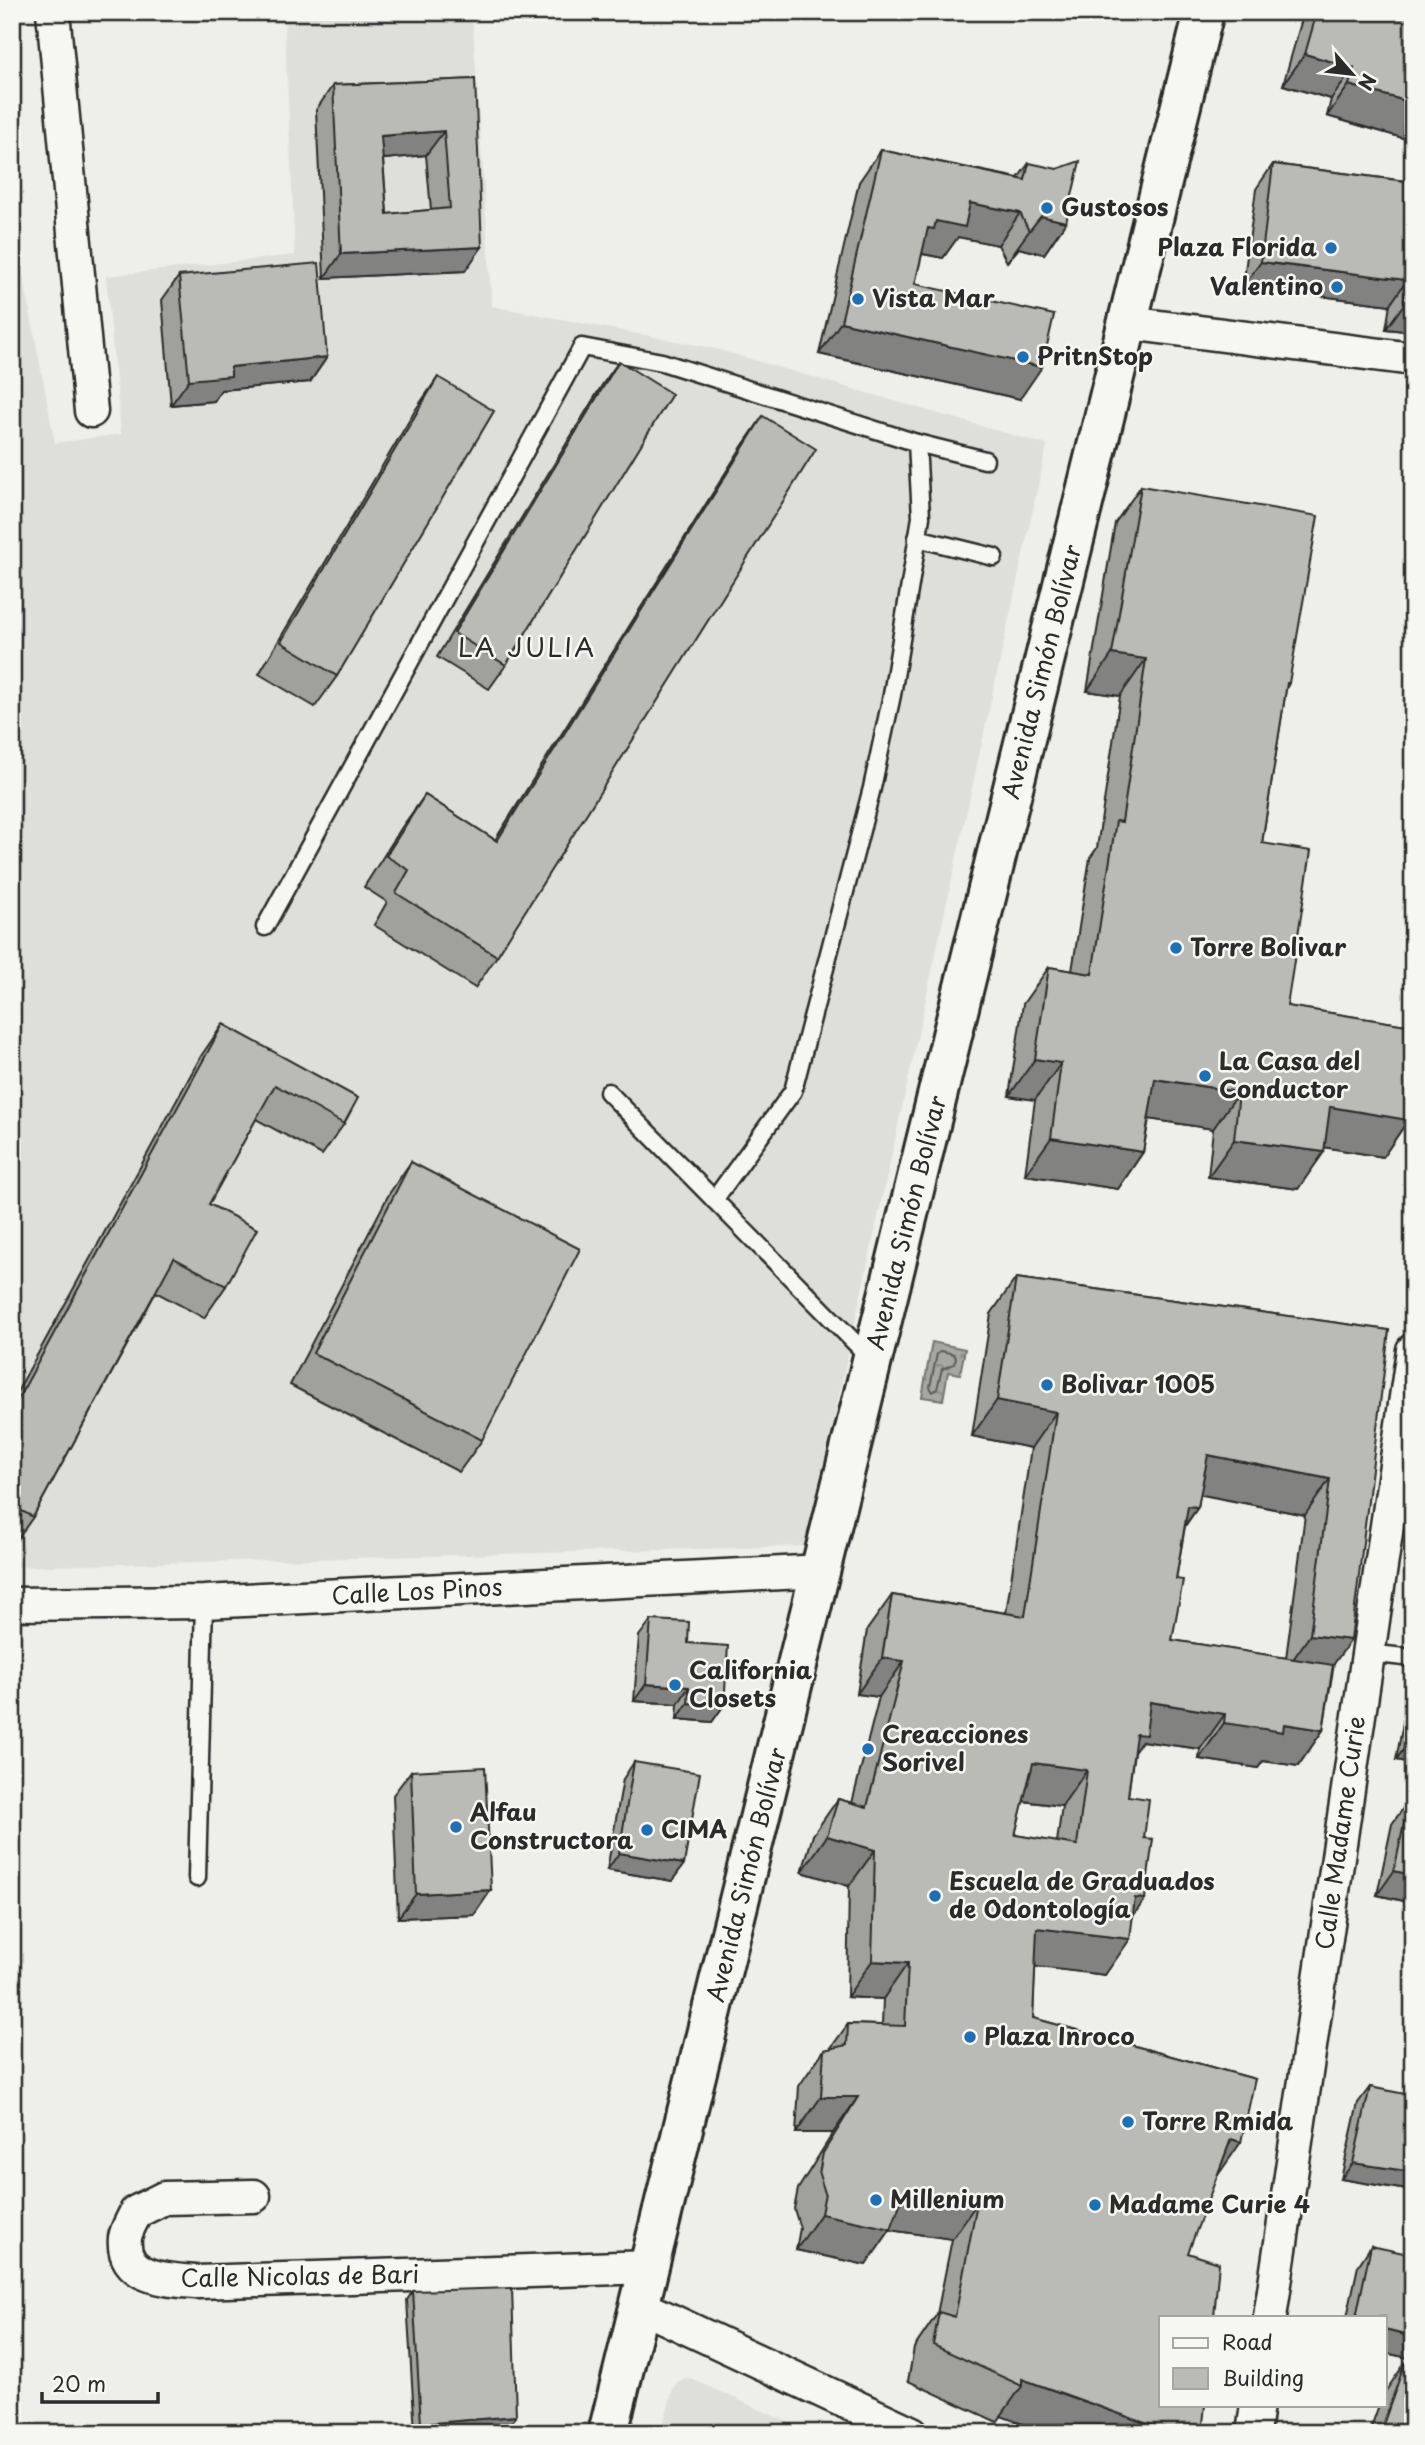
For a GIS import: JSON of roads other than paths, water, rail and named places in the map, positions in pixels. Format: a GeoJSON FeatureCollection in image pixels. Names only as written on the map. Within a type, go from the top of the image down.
{"type":"FeatureCollection","features":[{"type":"Feature","properties":{"kind":"main road","name":"Avenida Simón Bolívar"},"geometry":{"type":"LineString","coordinates":[[608,2433],[1204,12]]}},
{"type":"Feature","properties":{"kind":"street"},"geometry":{"type":"LineString","coordinates":[[53,12],[91,411]]}},
{"type":"Feature","properties":{"kind":"street"},"geometry":{"type":"LineString","coordinates":[[1128,323],[1413,359]]}},
{"type":"Feature","properties":{"kind":"street","name":"Calle Madame Curie"},"geometry":{"type":"LineString","coordinates":[[1270,2316],[1413,1350]]}},
{"type":"Feature","properties":{"kind":"street","name":"Calle Los Pinos"},"geometry":{"type":"LineString","coordinates":[[12,1604],[204,1602],[822,1571]]}},
{"type":"Feature","properties":{"kind":"street","name":"Calle Nicolas de Bari"},"geometry":{"type":"LineString","coordinates":[[254,2196],[164,2198],[136,2212],[125,2238],[129,2260],[142,2273],[163,2280],[197,2282],[650,2267]]}},
{"type":"Feature","properties":{"kind":"street"},"geometry":{"type":"LineString","coordinates":[[640,2306],[912,2433]]}},
{"type":"Feature","properties":{"kind":"street"},"geometry":{"type":"LineString","coordinates":[[1253,2433],[1257,2406]]}},
{"type":"Feature","properties":{"kind":"lane"},"geometry":{"type":"LineString","coordinates":[[265,926],[383,716],[582,346],[662,362],[916,443],[985,460]]}},
{"type":"Feature","properties":{"kind":"lane"},"geometry":{"type":"LineString","coordinates":[[714,1200],[793,1091],[872,788],[892,695],[921,517],[916,443]]}},
{"type":"Feature","properties":{"kind":"lane"},"geometry":{"type":"LineString","coordinates":[[917,538],[994,556]]}},
{"type":"Feature","properties":{"kind":"lane"},"geometry":{"type":"LineString","coordinates":[[608,1092],[873,1362]]}},
{"type":"Feature","properties":{"kind":"lane"},"geometry":{"type":"LineString","coordinates":[[197,1878],[204,1602]]}},
{"type":"Feature","properties":{"kind":"lane"},"geometry":{"type":"LineString","coordinates":[[1368,1653],[1413,1658]]}},
{"type":"Feature","properties":{"kind":"water"},"geometry":{"type":"Polygon","coordinates":[[[932,1342],[965,1349],[960,1374],[948,1372],[943,1400],[922,1397],[932,1342]]]}},
{"type":"Feature","properties":{"kind":"place","name":"Gustosos"},"geometry":{"type":"Point","coordinates":[1047,208]}},
{"type":"Feature","properties":{"kind":"place","name":"Plaza Florida"},"geometry":{"type":"Point","coordinates":[1331,248]}},
{"type":"Feature","properties":{"kind":"place","name":"Valentino"},"geometry":{"type":"Point","coordinates":[1337,287]}},
{"type":"Feature","properties":{"kind":"place","name":"Vista Mar"},"geometry":{"type":"Point","coordinates":[858,299]}},
{"type":"Feature","properties":{"kind":"place","name":"PritnStop"},"geometry":{"type":"Point","coordinates":[1023,357]}},
{"type":"Feature","properties":{"kind":"place","name":"Torre Bolivar"},"geometry":{"type":"Point","coordinates":[1176,948]}},
{"type":"Feature","properties":{"kind":"place","name":"La Casa del Conductor"},"geometry":{"type":"Point","coordinates":[1205,1076]}},
{"type":"Feature","properties":{"kind":"place","name":"Bolivar 1005"},"geometry":{"type":"Point","coordinates":[1047,1385]}},
{"type":"Feature","properties":{"kind":"place","name":"California Closets"},"geometry":{"type":"Point","coordinates":[675,1685]}},
{"type":"Feature","properties":{"kind":"place","name":"Creacciones Sorivel"},"geometry":{"type":"Point","coordinates":[868,1749]}},
{"type":"Feature","properties":{"kind":"place","name":"Alfau Constructora"},"geometry":{"type":"Point","coordinates":[456,1827]}},
{"type":"Feature","properties":{"kind":"place","name":"CIMA"},"geometry":{"type":"Point","coordinates":[647,1830]}},
{"type":"Feature","properties":{"kind":"place","name":"Escuela de Graduados de Odontología"},"geometry":{"type":"Point","coordinates":[935,1896]}},
{"type":"Feature","properties":{"kind":"place","name":"Plaza Inroco"},"geometry":{"type":"Point","coordinates":[970,2037]}},
{"type":"Feature","properties":{"kind":"place","name":"Torre Rmida"},"geometry":{"type":"Point","coordinates":[1128,2122]}},
{"type":"Feature","properties":{"kind":"place","name":"Millenium"},"geometry":{"type":"Point","coordinates":[876,2200]}},
{"type":"Feature","properties":{"kind":"place","name":"Madame Curie 4"},"geometry":{"type":"Point","coordinates":[1095,2205]}},
{"type":"Feature","properties":{"kind":"district","name":"LA JULIA"},"geometry":{"type":"Point","coordinates":[527,648]}}]}
